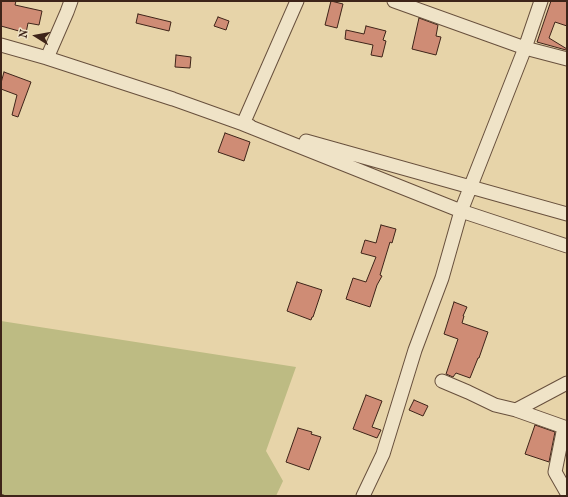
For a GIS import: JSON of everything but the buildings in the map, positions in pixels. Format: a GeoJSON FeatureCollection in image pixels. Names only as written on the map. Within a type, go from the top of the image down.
{"type":"FeatureCollection","features":[{"type":"Feature","properties":{"kind":"street"},"geometry":{"type":"LineString","coordinates":[[47,58],[68,12],[71,1]]}},
{"type":"Feature","properties":{"kind":"street"},"geometry":{"type":"LineString","coordinates":[[242,124],[297,1]]}},
{"type":"Feature","properties":{"kind":"street"},"geometry":{"type":"LineString","coordinates":[[394,1],[526,48],[567,59]]}},
{"type":"Feature","properties":{"kind":"street"},"geometry":{"type":"LineString","coordinates":[[363,496],[383,454],[416,350],[442,278],[461,211],[526,48],[541,1]]}},
{"type":"Feature","properties":{"kind":"street"},"geometry":{"type":"LineString","coordinates":[[1,45],[47,58],[242,124],[461,211],[567,246]]}},
{"type":"Feature","properties":{"kind":"street"},"geometry":{"type":"LineString","coordinates":[[242,124],[567,214]]}},
{"type":"Feature","properties":{"kind":"street"},"geometry":{"type":"LineString","coordinates":[[442,381],[495,405],[516,410],[564,426],[555,472],[567,493]]}},
{"type":"Feature","properties":{"kind":"street"},"geometry":{"type":"LineString","coordinates":[[516,410],[567,383]]}},
{"type":"Feature","properties":{"kind":"path"},"geometry":{"type":"LineString","coordinates":[[1,495],[5,496]]}},
{"type":"Feature","properties":{"kind":"shaded area"},"geometry":{"type":"Polygon","coordinates":[[[1,321],[296,367],[266,451],[283,481],[276,496],[1,496],[1,321]]]}}]}
